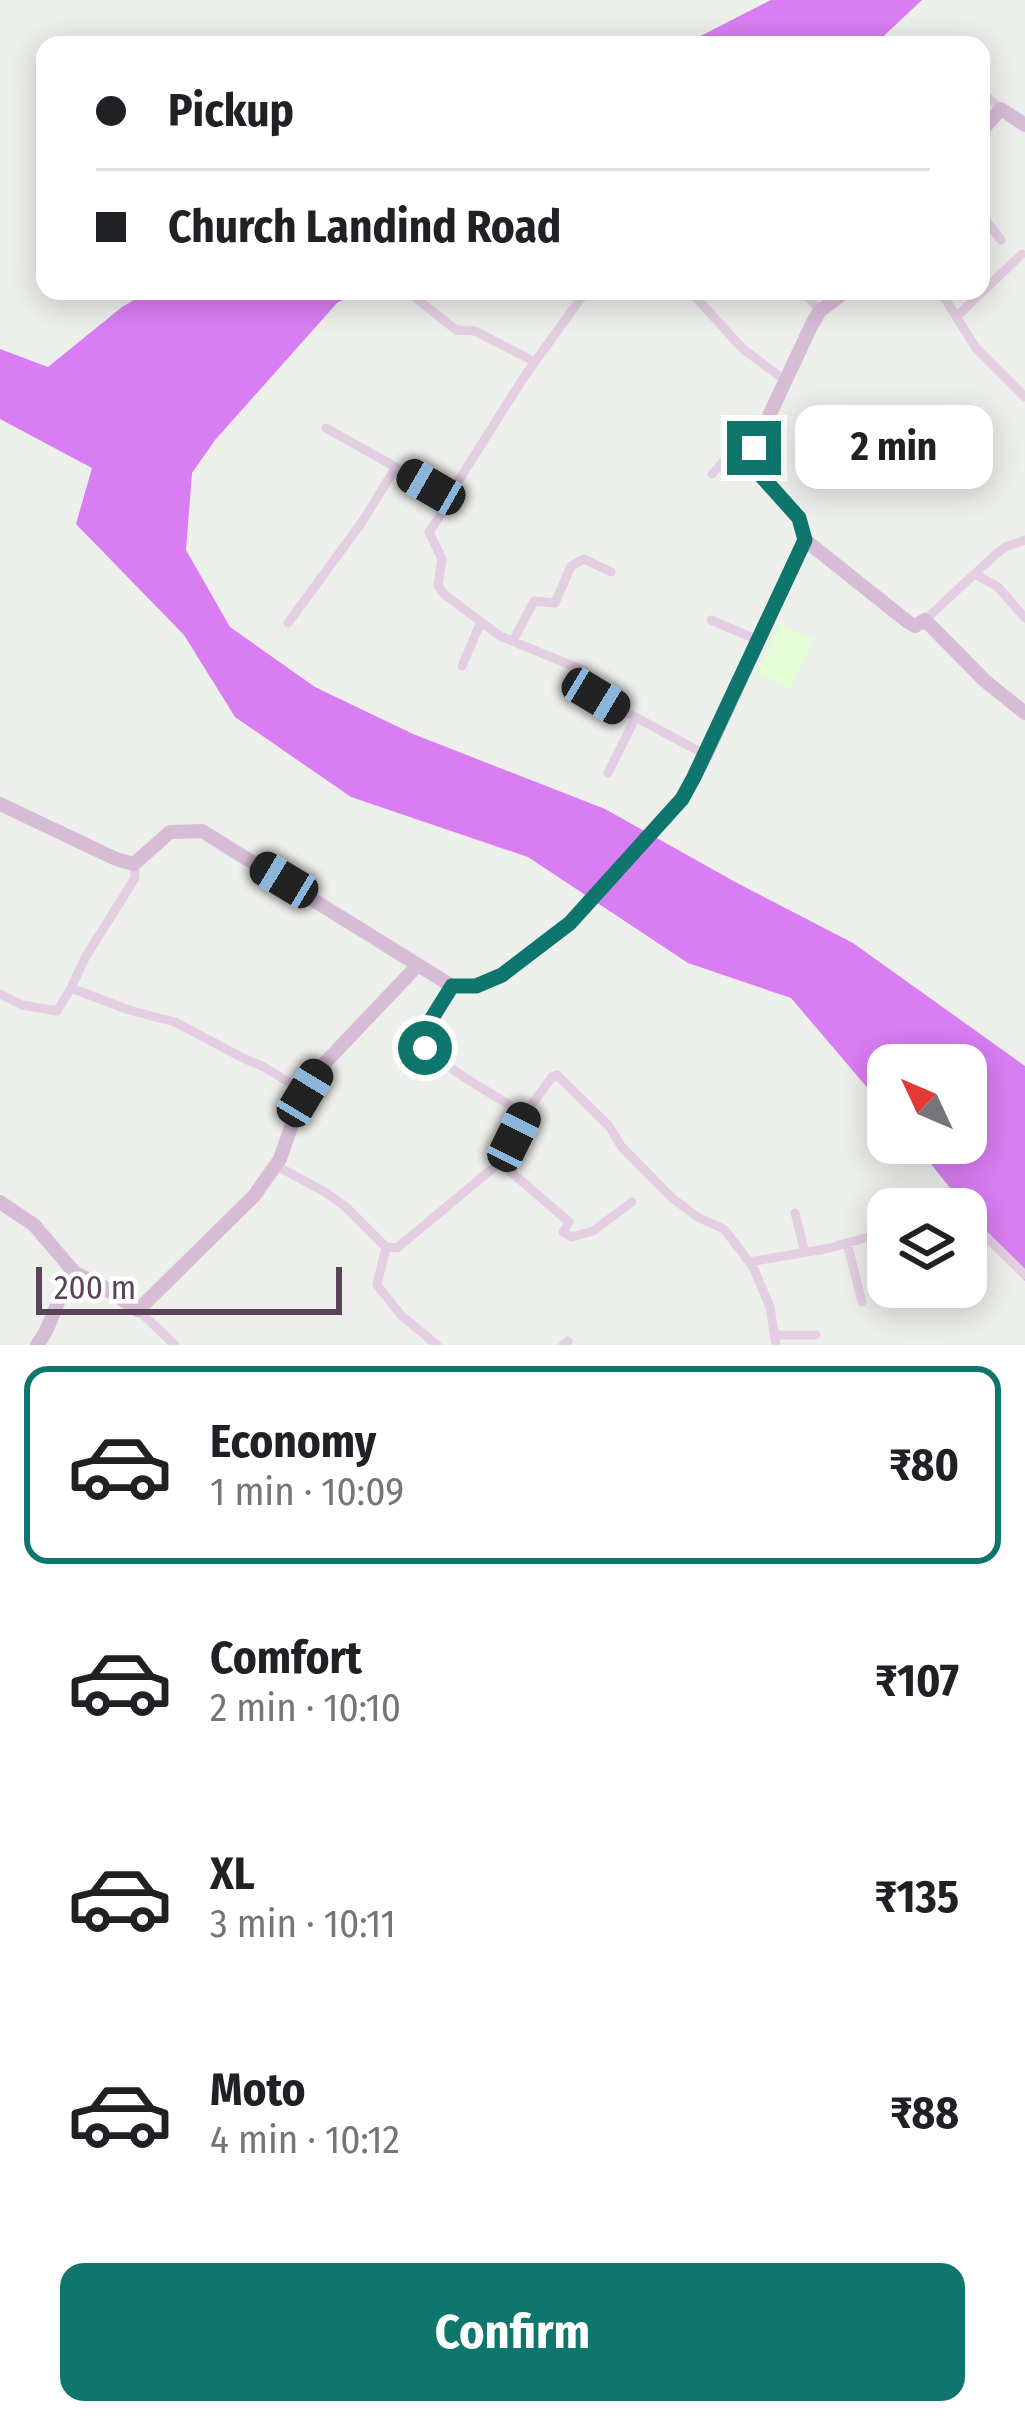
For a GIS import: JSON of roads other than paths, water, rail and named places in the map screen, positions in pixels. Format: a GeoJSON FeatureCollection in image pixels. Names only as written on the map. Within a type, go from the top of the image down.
{"type":"FeatureCollection","features":[{"type":"Feature","properties":{"kind":"main road"},"geometry":{"type":"LineString","coordinates":[[990,121],[1001,110],[1025,125]]}},
{"type":"Feature","properties":{"kind":"main road"},"geometry":{"type":"LineString","coordinates":[[834,300],[820,311],[754,448],[752,462],[799,518],[805,540],[908,622],[915,626],[925,620],[1025,712]]}},
{"type":"Feature","properties":{"kind":"main road"},"geometry":{"type":"LineString","coordinates":[[0,803],[134,864],[170,832],[202,830],[452,986],[476,986],[502,975],[570,923],[682,799],[805,540]]}},
{"type":"Feature","properties":{"kind":"main road"},"geometry":{"type":"LineString","coordinates":[[0,1202],[34,1226],[75,1273],[138,1310],[254,1196],[280,1159],[299,1104],[321,1066],[418,965]]}},
{"type":"Feature","properties":{"kind":"main road"},"geometry":{"type":"LineString","coordinates":[[37,1345],[66,1282],[75,1273]]}},
{"type":"Feature","properties":{"kind":"street"},"geometry":{"type":"LineString","coordinates":[[990,100],[1001,110]]}},
{"type":"Feature","properties":{"kind":"street"},"geometry":{"type":"LineString","coordinates":[[990,226],[1001,240]]}},
{"type":"Feature","properties":{"kind":"street"},"geometry":{"type":"LineString","coordinates":[[990,285],[1022,254]]}},
{"type":"Feature","properties":{"kind":"street"},"geometry":{"type":"LineString","coordinates":[[418,300],[456,329],[476,332],[535,362]]}},
{"type":"Feature","properties":{"kind":"street"},"geometry":{"type":"LineString","coordinates":[[579,300],[429,532],[442,559],[439,586],[445,595],[513,641],[586,671],[596,696],[706,754]]}},
{"type":"Feature","properties":{"kind":"street"},"geometry":{"type":"LineString","coordinates":[[698,300],[743,350],[786,381]]}},
{"type":"Feature","properties":{"kind":"street"},"geometry":{"type":"LineString","coordinates":[[811,300],[820,311]]}},
{"type":"Feature","properties":{"kind":"street"},"geometry":{"type":"LineString","coordinates":[[946,300],[976,348],[1025,397]]}},
{"type":"Feature","properties":{"kind":"street"},"geometry":{"type":"LineString","coordinates":[[957,316],[974,300]]}},
{"type":"Feature","properties":{"kind":"street"},"geometry":{"type":"LineString","coordinates":[[326,428],[431,487],[452,491]]}},
{"type":"Feature","properties":{"kind":"street"},"geometry":{"type":"LineString","coordinates":[[712,474],[729,455],[752,462]]}},
{"type":"Feature","properties":{"kind":"street"},"geometry":{"type":"LineString","coordinates":[[288,623],[396,467]]}},
{"type":"Feature","properties":{"kind":"street"},"geometry":{"type":"LineString","coordinates":[[925,620],[1005,547],[1025,540]]}},
{"type":"Feature","properties":{"kind":"street"},"geometry":{"type":"LineString","coordinates":[[513,641],[534,601],[555,603],[571,566],[584,560],[611,572]]}},
{"type":"Feature","properties":{"kind":"street"},"geometry":{"type":"LineString","coordinates":[[975,574],[998,587],[1025,618]]}},
{"type":"Feature","properties":{"kind":"street"},"geometry":{"type":"LineString","coordinates":[[711,620],[758,640]]}},
{"type":"Feature","properties":{"kind":"street"},"geometry":{"type":"LineString","coordinates":[[462,666],[482,622]]}},
{"type":"Feature","properties":{"kind":"street"},"geometry":{"type":"LineString","coordinates":[[608,773],[635,718]]}},
{"type":"Feature","properties":{"kind":"street"},"geometry":{"type":"LineString","coordinates":[[0,994],[22,1005],[57,1011],[135,878],[134,864]]}},
{"type":"Feature","properties":{"kind":"street"},"geometry":{"type":"LineString","coordinates":[[452,986],[419,1039],[468,1079],[525,1114]]}},
{"type":"Feature","properties":{"kind":"street"},"geometry":{"type":"LineString","coordinates":[[70,988],[175,1022],[264,1066],[305,1093]]}},
{"type":"Feature","properties":{"kind":"street"},"geometry":{"type":"LineString","coordinates":[[275,1165],[325,1192],[386,1247],[397,1248],[505,1159],[525,1114],[556,1075],[672,1198],[724,1229],[749,1262],[770,1307],[775,1340],[816,1335]]}},
{"type":"Feature","properties":{"kind":"street"},"geometry":{"type":"LineString","coordinates":[[505,1159],[510,1171],[569,1222],[563,1232],[572,1237],[592,1231],[632,1202]]}},
{"type":"Feature","properties":{"kind":"street"},"geometry":{"type":"LineString","coordinates":[[795,1214],[805,1252]]}},
{"type":"Feature","properties":{"kind":"street"},"geometry":{"type":"LineString","coordinates":[[749,1262],[867,1237]]}},
{"type":"Feature","properties":{"kind":"street"},"geometry":{"type":"LineString","coordinates":[[987,1238],[1025,1275]]}},
{"type":"Feature","properties":{"kind":"street"},"geometry":{"type":"LineString","coordinates":[[847,1243],[862,1302]]}},
{"type":"Feature","properties":{"kind":"street"},"geometry":{"type":"LineString","coordinates":[[386,1247],[377,1285],[401,1316],[437,1345]]}},
{"type":"Feature","properties":{"kind":"street"},"geometry":{"type":"LineString","coordinates":[[138,1310],[175,1345]]}}]}
